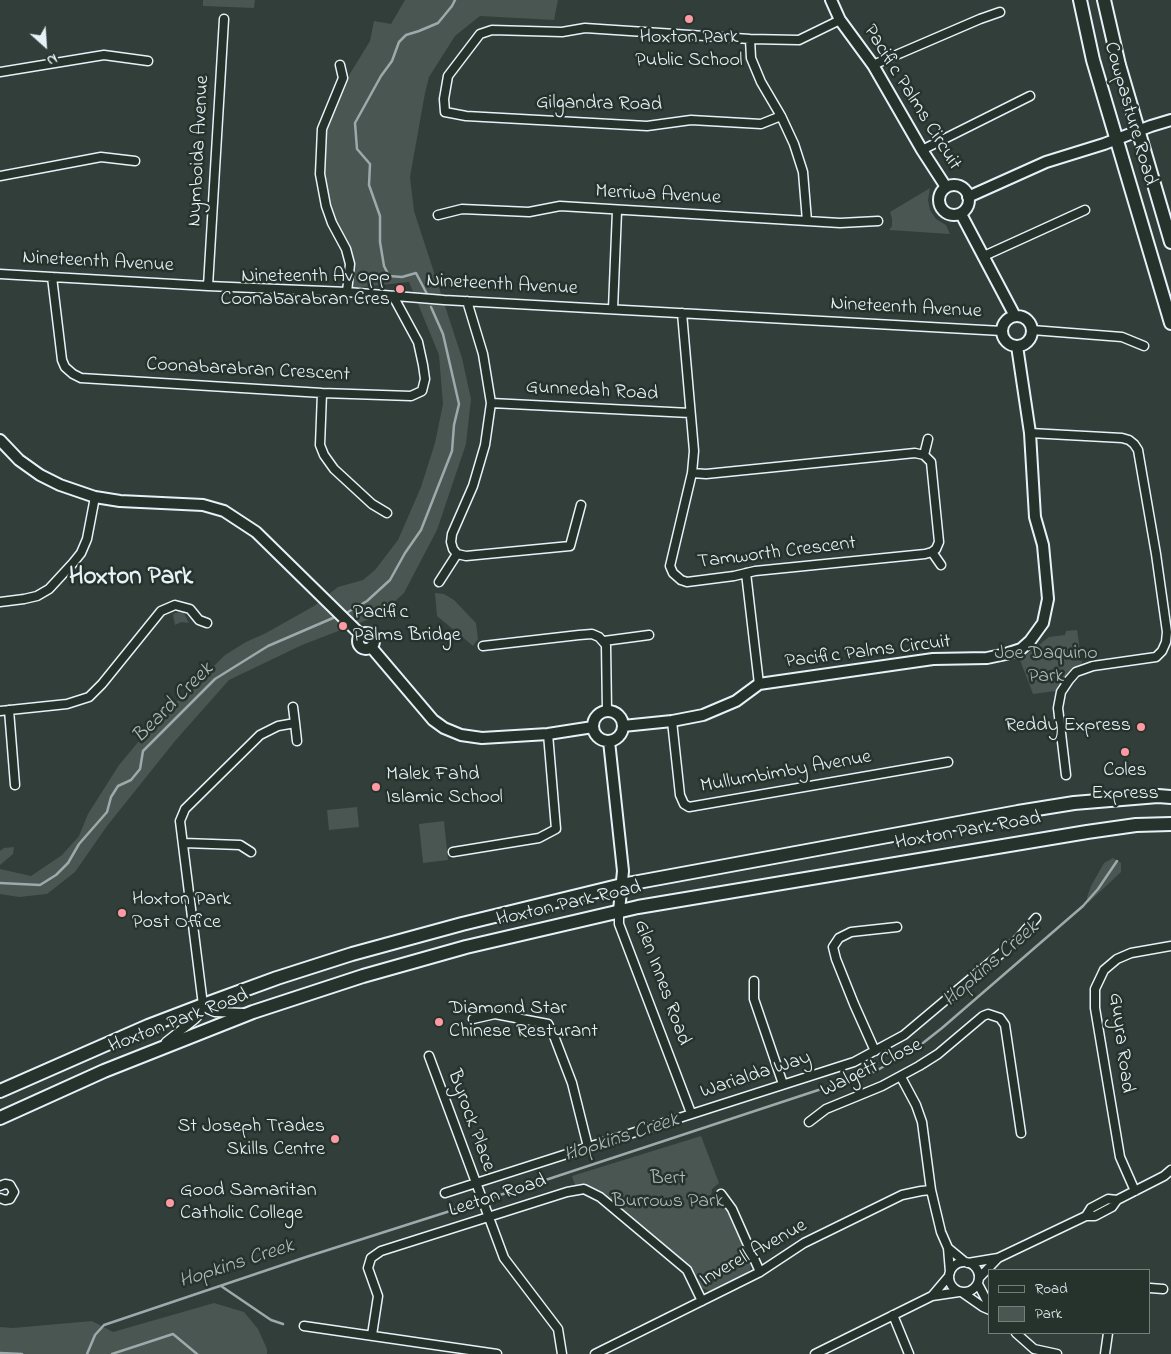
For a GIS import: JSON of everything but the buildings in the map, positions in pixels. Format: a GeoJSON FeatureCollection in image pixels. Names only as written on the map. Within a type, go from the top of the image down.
{"type":"FeatureCollection","features":[{"type":"Feature","properties":{"kind":"main road","name":"Cowpasture Road"},"geometry":{"type":"LineString","coordinates":[[1080,0],[1093,60],[1171,323]]}},
{"type":"Feature","properties":{"kind":"main road","name":"Cowpasture Road"},"geometry":{"type":"LineString","coordinates":[[1104,0],[1119,65],[1171,242]]}},
{"type":"Feature","properties":{"kind":"main road","name":"Hoxton Park Road"},"geometry":{"type":"LineString","coordinates":[[0,1091],[140,1030],[203,1005],[352,954],[462,924],[622,885],[1065,804],[1171,796]]}},
{"type":"Feature","properties":{"kind":"main road","name":"Hoxton Park Road"},"geometry":{"type":"LineString","coordinates":[[0,1118],[156,1050],[253,1012],[363,976],[434,956],[619,911],[1088,832],[1171,824]]}},
{"type":"Feature","properties":{"kind":"street","name":"Pacific Palms Circuit"},"geometry":{"type":"LineString","coordinates":[[831,0],[840,20],[873,65],[946,188]]}},
{"type":"Feature","properties":{"kind":"street"},"geometry":{"type":"LineString","coordinates":[[873,65],[980,18],[1000,12]]}},
{"type":"Feature","properties":{"kind":"street","name":"Nymboida Avenue"},"geometry":{"type":"LineString","coordinates":[[208,286],[224,19]]}},
{"type":"Feature","properties":{"kind":"street"},"geometry":{"type":"LineString","coordinates":[[807,221],[803,172],[794,144],[781,116],[761,82],[752,58],[750,39],[799,40],[840,20]]}},
{"type":"Feature","properties":{"kind":"street","name":"Gilgandra Road"},"geometry":{"type":"LineString","coordinates":[[750,39],[585,28],[562,32],[492,30],[480,34],[448,76],[444,99],[445,112],[466,116],[647,126],[691,120],[761,124],[781,116]]}},
{"type":"Feature","properties":{"kind":"street"},"geometry":{"type":"LineString","coordinates":[[0,72],[104,55],[148,61]]}},
{"type":"Feature","properties":{"kind":"street"},"geometry":{"type":"LineString","coordinates":[[340,65],[343,78],[322,129],[320,174],[326,206],[332,223],[346,249],[350,264],[348,292]]}},
{"type":"Feature","properties":{"kind":"street"},"geometry":{"type":"LineString","coordinates":[[922,150],[1030,96]]}},
{"type":"Feature","properties":{"kind":"street"},"geometry":{"type":"LineString","coordinates":[[968,197],[1039,164],[1171,120]]}},
{"type":"Feature","properties":{"kind":"street"},"geometry":{"type":"LineString","coordinates":[[0,176],[101,157],[135,161]]}},
{"type":"Feature","properties":{"kind":"street"},"geometry":{"type":"LineString","coordinates":[[954,185],[962,187],[968,197],[968,204],[961,214],[950,215],[941,208],[939,196],[946,188],[954,185]]}},
{"type":"Feature","properties":{"kind":"street","name":"Merriwa Avenue"},"geometry":{"type":"LineString","coordinates":[[438,215],[462,209],[529,212],[560,206],[617,211],[840,223],[878,221]]}},
{"type":"Feature","properties":{"kind":"street"},"geometry":{"type":"LineString","coordinates":[[984,256],[1084,210]]}},
{"type":"Feature","properties":{"kind":"street"},"geometry":{"type":"LineString","coordinates":[[612,308],[617,211]]}},
{"type":"Feature","properties":{"kind":"street"},"geometry":{"type":"LineString","coordinates":[[961,214],[1015,316]]}},
{"type":"Feature","properties":{"kind":"street","name":"Nineteenth Avenue"},"geometry":{"type":"LineString","coordinates":[[0,274],[1002,330]]}},
{"type":"Feature","properties":{"kind":"street","name":"Coonabarabran Crescent"},"geometry":{"type":"LineString","coordinates":[[52,277],[62,360],[65,367],[81,378],[322,393],[411,396],[422,391],[424,379],[423,365],[418,342],[393,296]]}},
{"type":"Feature","properties":{"kind":"street"},"geometry":{"type":"LineString","coordinates":[[467,301],[483,354],[492,403],[485,445],[473,486],[452,534],[453,549],[457,554],[466,556],[570,546],[581,505]]}},
{"type":"Feature","properties":{"kind":"street","name":"Tamworth Crescent"},"geometry":{"type":"LineString","coordinates":[[682,313],[694,451],[692,473],[670,566],[680,580],[687,582],[734,576],[755,571],[932,552]]}},
{"type":"Feature","properties":{"kind":"street"},"geometry":{"type":"LineString","coordinates":[[1015,316],[1028,320],[1032,330],[1028,341],[1017,346],[1007,342],[1002,330],[1005,322],[1015,316]]}},
{"type":"Feature","properties":{"kind":"street"},"geometry":{"type":"LineString","coordinates":[[1032,330],[1122,337],[1144,346]]}},
{"type":"Feature","properties":{"kind":"street","name":"Pacific Palms Circuit"},"geometry":{"type":"LineString","coordinates":[[623,726],[672,721],[721,709],[736,701],[759,684],[933,659],[987,658],[1021,649],[1030,641],[1043,623],[1048,599],[1043,545],[1035,517],[1030,433],[1017,346]]}},
{"type":"Feature","properties":{"kind":"street"},"geometry":{"type":"LineString","coordinates":[[322,393],[320,445],[324,455],[334,469],[372,504],[387,512]]}},
{"type":"Feature","properties":{"kind":"street","name":"Gunnedah Road"},"geometry":{"type":"LineString","coordinates":[[492,403],[690,413]]}},
{"type":"Feature","properties":{"kind":"street"},"geometry":{"type":"LineString","coordinates":[[1030,433],[1122,438],[1134,444],[1138,450],[1167,632],[1166,642],[1162,651],[1156,657],[1093,666],[1076,672],[1069,680],[1061,692],[1058,708],[1066,775]]}},
{"type":"Feature","properties":{"kind":"street"},"geometry":{"type":"LineString","coordinates":[[924,455],[928,439]]}},
{"type":"Feature","properties":{"kind":"street"},"geometry":{"type":"LineString","coordinates":[[0,440],[19,460],[40,475],[60,485],[95,497],[120,501],[203,504],[224,511],[256,532],[362,635],[358,639],[360,646],[364,648],[371,647],[433,720],[444,728],[461,735],[482,738],[548,734],[593,727]]}},
{"type":"Feature","properties":{"kind":"street"},"geometry":{"type":"LineString","coordinates":[[692,473],[706,474],[915,453],[924,455],[931,462],[939,542],[936,549],[932,552],[941,565]]}},
{"type":"Feature","properties":{"kind":"street"},"geometry":{"type":"LineString","coordinates":[[0,602],[37,596],[49,588],[73,563],[81,553],[87,539],[95,497]]}},
{"type":"Feature","properties":{"kind":"street"},"geometry":{"type":"LineString","coordinates":[[439,582],[457,554]]}},
{"type":"Feature","properties":{"kind":"street"},"geometry":{"type":"LineString","coordinates":[[746,573],[759,684]]}},
{"type":"Feature","properties":{"kind":"street"},"geometry":{"type":"LineString","coordinates":[[0,710],[67,704],[89,697],[102,684],[161,611],[175,605],[190,609],[200,620],[207,623]]}},
{"type":"Feature","properties":{"kind":"street"},"geometry":{"type":"LineString","coordinates":[[483,646],[592,634],[600,637],[604,641],[606,651],[607,711]]}},
{"type":"Feature","properties":{"kind":"street"},"geometry":{"type":"LineString","coordinates":[[604,641],[649,635]]}},
{"type":"Feature","properties":{"kind":"street"},"geometry":{"type":"LineString","coordinates":[[293,707],[297,741]]}},
{"type":"Feature","properties":{"kind":"street"},"geometry":{"type":"LineString","coordinates":[[9,710],[15,785]]}},
{"type":"Feature","properties":{"kind":"street"},"geometry":{"type":"LineString","coordinates":[[607,711],[619,715],[623,726],[619,736],[609,741],[598,737],[593,727],[596,717],[607,711]]}},
{"type":"Feature","properties":{"kind":"street","name":"Mullumbimby Avenue"},"geometry":{"type":"LineString","coordinates":[[672,721],[680,795],[684,804],[689,806],[948,762]]}},
{"type":"Feature","properties":{"kind":"street"},"geometry":{"type":"LineString","coordinates":[[156,1050],[195,1020],[203,1005],[180,821],[185,809],[260,736],[278,726],[295,723]]}},
{"type":"Feature","properties":{"kind":"street"},"geometry":{"type":"LineString","coordinates":[[454,852],[539,838],[556,830],[548,734]]}},
{"type":"Feature","properties":{"kind":"street","name":"Glen Innes Road"},"geometry":{"type":"LineString","coordinates":[[609,741],[623,871],[618,924],[691,1114]]}},
{"type":"Feature","properties":{"kind":"street"},"geometry":{"type":"LineString","coordinates":[[184,843],[240,845],[251,852]]}},
{"type":"Feature","properties":{"kind":"street","name":"Warialda Way"},"geometry":{"type":"LineString","coordinates":[[445,1193],[854,1062],[904,1034],[1017,940],[1036,918]]}},
{"type":"Feature","properties":{"kind":"street"},"geometry":{"type":"LineString","coordinates":[[876,1051],[854,1004],[836,960],[833,947],[839,938],[851,932],[897,927]]}},
{"type":"Feature","properties":{"kind":"street","name":"Guyra Road"},"geometry":{"type":"LineString","coordinates":[[1135,1191],[1120,1157],[1095,1008],[1095,989],[1104,970],[1116,959],[1131,953],[1171,946]]}},
{"type":"Feature","properties":{"kind":"street"},"geometry":{"type":"LineString","coordinates":[[754,981],[754,999],[783,1084]]}},
{"type":"Feature","properties":{"kind":"street"},"geometry":{"type":"LineString","coordinates":[[203,1005],[215,1012],[253,1012]]}},
{"type":"Feature","properties":{"kind":"street"},"geometry":{"type":"LineString","coordinates":[[472,1019],[495,1014],[548,1024],[572,1083],[588,1147]]}},
{"type":"Feature","properties":{"kind":"street","name":"Walgett Close"},"geometry":{"type":"LineString","coordinates":[[809,1122],[826,1109],[901,1077],[938,1054],[983,1016],[993,1014],[1000,1018],[1005,1025],[1021,1133]]}},
{"type":"Feature","properties":{"kind":"street","name":"Byrock Place"},"geometry":{"type":"LineString","coordinates":[[429,1056],[504,1258],[558,1329],[562,1354]]}},
{"type":"Feature","properties":{"kind":"street"},"geometry":{"type":"LineString","coordinates":[[901,1077],[916,1105],[922,1122],[931,1190],[941,1232],[948,1248],[951,1286],[988,1308]]}},
{"type":"Feature","properties":{"kind":"street"},"geometry":{"type":"LineString","coordinates":[[932,1296],[955,1265],[998,1258],[1086,1216],[1091,1208],[1108,1199],[1117,1200],[1168,1176],[1171,1170]]}},
{"type":"Feature","properties":{"kind":"street"},"geometry":{"type":"LineString","coordinates":[[0,1176],[1,1185],[10,1185],[13,1189],[13,1195],[7,1200],[0,1198]]}},
{"type":"Feature","properties":{"kind":"street","name":"Leeton Road"},"geometry":{"type":"LineString","coordinates":[[372,1336],[378,1296],[368,1268],[371,1258],[381,1251],[567,1192],[584,1189],[600,1196],[687,1270],[702,1301]]}},
{"type":"Feature","properties":{"kind":"street","name":"Inverell Avenue"},"geometry":{"type":"LineString","coordinates":[[595,1354],[760,1272],[804,1243],[902,1195],[931,1190]]}},
{"type":"Feature","properties":{"kind":"street"},"geometry":{"type":"LineString","coordinates":[[721,1194],[732,1209],[760,1272]]}},
{"type":"Feature","properties":{"kind":"street"},"geometry":{"type":"LineString","coordinates":[[948,1248],[977,1268],[979,1281],[988,1304]]}},
{"type":"Feature","properties":{"kind":"street"},"geometry":{"type":"LineString","coordinates":[[989,1269],[998,1258]]}},
{"type":"Feature","properties":{"kind":"street"},"geometry":{"type":"LineString","coordinates":[[815,1354],[932,1296],[970,1291],[988,1270]]}},
{"type":"Feature","properties":{"kind":"street"},"geometry":{"type":"LineString","coordinates":[[1151,1288],[1163,1289]]}},
{"type":"Feature","properties":{"kind":"street"},"geometry":{"type":"LineString","coordinates":[[892,1316],[909,1354]]}},
{"type":"Feature","properties":{"kind":"street"},"geometry":{"type":"LineString","coordinates":[[304,1326],[497,1354]]}},
{"type":"Feature","properties":{"kind":"street"},"geometry":{"type":"LineString","coordinates":[[1017,1334],[1032,1351],[1058,1354]]}},
{"type":"Feature","properties":{"kind":"street"},"geometry":{"type":"LineString","coordinates":[[1105,1354],[1108,1334]]}},
{"type":"Feature","properties":{"kind":"green space"},"geometry":{"type":"Polygon","coordinates":[[[203,0],[255,0],[254,8],[203,6],[203,0]]]}},
{"type":"Feature","properties":{"kind":"green space"},"geometry":{"type":"Polygon","coordinates":[[[405,0],[558,0],[554,20],[480,16],[455,36],[429,77],[425,93],[410,177],[414,211],[462,358],[471,399],[466,444],[437,530],[404,593],[380,615],[302,645],[229,680],[175,741],[107,826],[75,872],[47,894],[19,897],[0,894],[0,869],[31,876],[62,855],[79,836],[88,814],[119,765],[159,717],[190,690],[225,655],[314,606],[338,587],[363,580],[375,570],[398,540],[421,487],[435,443],[443,404],[439,355],[409,282],[353,288],[345,270],[344,256],[325,210],[321,138],[340,90],[370,41],[374,21],[391,24],[405,0]]]}},
{"type":"Feature","properties":{"kind":"green space"},"geometry":{"type":"Polygon","coordinates":[[[930,188],[928,200],[930,210],[936,219],[946,225],[950,234],[889,230],[892,226],[890,212],[930,188]]]}},
{"type":"Feature","properties":{"kind":"green space"},"geometry":{"type":"Polygon","coordinates":[[[435,593],[444,594],[454,600],[476,623],[478,639],[473,646],[437,616],[435,593]]]}},
{"type":"Feature","properties":{"kind":"green space"},"geometry":{"type":"Polygon","coordinates":[[[182,612],[189,623],[181,622],[175,625],[173,615],[182,612]]]}},
{"type":"Feature","properties":{"kind":"green space","name":"Joe Daquino Park"},"geometry":{"type":"Polygon","coordinates":[[[1077,630],[1082,664],[1069,672],[1056,691],[1033,694],[1020,660],[1049,637],[1065,635],[1066,631],[1077,630]]]}},
{"type":"Feature","properties":{"kind":"green space"},"geometry":{"type":"Polygon","coordinates":[[[357,807],[359,827],[329,830],[327,810],[357,807]]]}},
{"type":"Feature","properties":{"kind":"green space"},"geometry":{"type":"Polygon","coordinates":[[[444,821],[448,860],[423,863],[419,824],[444,821]]]}},
{"type":"Feature","properties":{"kind":"green space"},"geometry":{"type":"Polygon","coordinates":[[[14,847],[13,854],[0,865],[0,851],[4,848],[14,847]]]}},
{"type":"Feature","properties":{"kind":"green space"},"geometry":{"type":"Polygon","coordinates":[[[1113,858],[1121,863],[1121,872],[1088,903],[1087,897],[1091,886],[1104,863],[1113,858]]]}},
{"type":"Feature","properties":{"kind":"green space","name":"Bert Burrows Park"},"geometry":{"type":"Polygon","coordinates":[[[701,1136],[719,1183],[712,1189],[711,1197],[714,1202],[731,1214],[751,1261],[750,1270],[747,1273],[710,1291],[702,1288],[688,1266],[603,1192],[587,1185],[575,1185],[572,1176],[701,1136]]]}},
{"type":"Feature","properties":{"kind":"green space"},"geometry":{"type":"Polygon","coordinates":[[[214,1303],[244,1312],[258,1329],[267,1349],[267,1354],[0,1354],[0,1327],[13,1328],[92,1321],[113,1332],[214,1303]]]}},
{"type":"Feature","properties":{"kind":"waterway","name":"Beard Creek"},"geometry":{"type":"LineString","coordinates":[[427,294],[416,273],[402,277],[389,276],[384,266],[380,242],[380,216],[369,185],[370,164],[357,149],[355,123],[381,76],[392,61],[399,42],[406,35],[438,23],[455,0]]}},
{"type":"Feature","properties":{"kind":"waterway","name":"Beard Creek"},"geometry":{"type":"LineString","coordinates":[[348,612],[367,601],[390,580],[421,530],[452,451],[454,425],[459,404],[443,334],[431,307]]}},
{"type":"Feature","properties":{"kind":"waterway","name":"Beard Creek"},"geometry":{"type":"LineString","coordinates":[[0,883],[40,885],[56,875],[68,863],[79,844],[107,812],[111,797],[118,786],[131,780],[140,769],[143,751],[215,679],[268,646],[333,618]]}},
{"type":"Feature","properties":{"kind":"waterway","name":"Hopkins Creek"},"geometry":{"type":"LineString","coordinates":[[87,1354],[95,1335],[104,1325],[876,1071],[923,1043],[942,1028],[1083,906],[1098,889],[1117,861]]}},
{"type":"Feature","properties":{"kind":"waterway"},"geometry":{"type":"LineString","coordinates":[[221,1286],[271,1320],[283,1324]]}},
{"type":"Feature","properties":{"kind":"waterway"},"geometry":{"type":"LineString","coordinates":[[112,1354],[173,1334],[197,1354]]}},
{"type":"Feature","properties":{"kind":"waterway"},"geometry":{"type":"LineString","coordinates":[[0,1353],[22,1354]]}},
{"type":"Feature","properties":{"kind":"place","name":"Hoxton Park Public School"},"geometry":{"type":"Point","coordinates":[689,19]}},
{"type":"Feature","properties":{"kind":"place","name":"Nineteenth Av opp Coonabarabran Cres"},"geometry":{"type":"Point","coordinates":[400,289]}},
{"type":"Feature","properties":{"kind":"place","name":"Pacific Palms Bridge"},"geometry":{"type":"Point","coordinates":[343,626]}},
{"type":"Feature","properties":{"kind":"place","name":"Reddy Express"},"geometry":{"type":"Point","coordinates":[1141,727]}},
{"type":"Feature","properties":{"kind":"place","name":"Coles Express"},"geometry":{"type":"Point","coordinates":[1125,752]}},
{"type":"Feature","properties":{"kind":"place","name":"Malek Fahd Islamic School"},"geometry":{"type":"Point","coordinates":[376,787]}},
{"type":"Feature","properties":{"kind":"place","name":"Hoxton Park Post Office"},"geometry":{"type":"Point","coordinates":[122,913]}},
{"type":"Feature","properties":{"kind":"place","name":"Diamond Star Chinese Resturant"},"geometry":{"type":"Point","coordinates":[439,1022]}},
{"type":"Feature","properties":{"kind":"place","name":"St Joseph Trades Skills Centre"},"geometry":{"type":"Point","coordinates":[335,1139]}},
{"type":"Feature","properties":{"kind":"place","name":"Good Samaritan Catholic College"},"geometry":{"type":"Point","coordinates":[170,1203]}},
{"type":"Feature","properties":{"kind":"district","name":"Hoxton Park"},"geometry":{"type":"Point","coordinates":[131,579]}}]}
